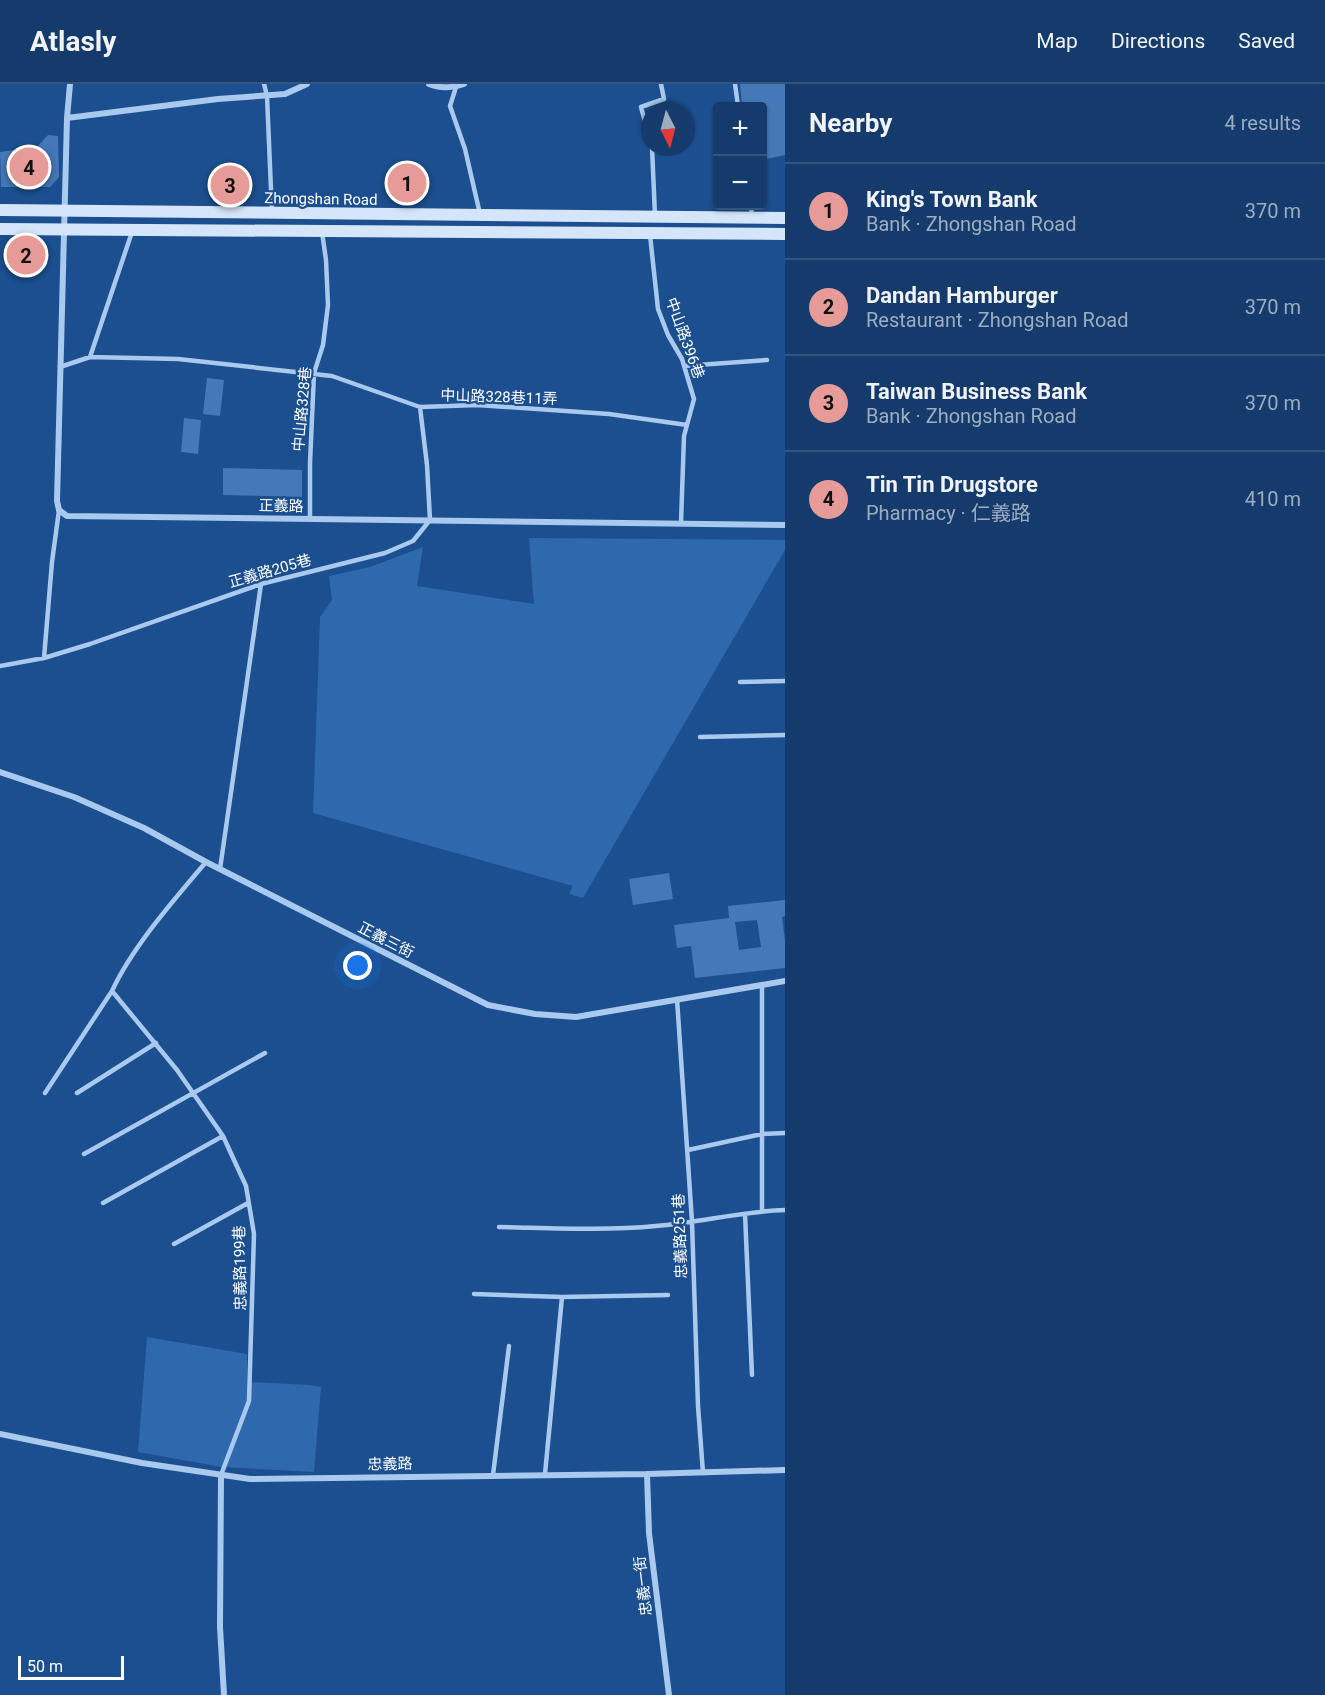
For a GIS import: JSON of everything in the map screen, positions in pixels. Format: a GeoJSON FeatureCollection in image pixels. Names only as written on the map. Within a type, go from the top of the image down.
{"type":"FeatureCollection","features":[{"type":"Feature","properties":{"kind":"main road","name":"Zhongshan Road"},"geometry":{"type":"LineString","coordinates":[[0,210],[655,216],[752,211],[785,218]]}},
{"type":"Feature","properties":{"kind":"main road","name":"Zhongshan Road"},"geometry":{"type":"LineString","coordinates":[[0,229],[785,234]]}},
{"type":"Feature","properties":{"kind":"street"},"geometry":{"type":"LineString","coordinates":[[59,510],[57,501],[60,367],[70,84]]}},
{"type":"Feature","properties":{"kind":"street"},"geometry":{"type":"LineString","coordinates":[[67,118],[198,101],[285,94],[307,84]]}},
{"type":"Feature","properties":{"kind":"street"},"geometry":{"type":"LineString","coordinates":[[429,84],[439,88],[464,84]]}},
{"type":"Feature","properties":{"kind":"street","name":"正義路"},"geometry":{"type":"LineString","coordinates":[[59,510],[67,516],[785,525]]}},
{"type":"Feature","properties":{"kind":"street","name":"正義三街"},"geometry":{"type":"LineString","coordinates":[[0,772],[74,797],[144,828],[488,1005],[535,1014],[576,1017],[785,981]]}},
{"type":"Feature","properties":{"kind":"street","name":"忠義路"},"geometry":{"type":"LineString","coordinates":[[0,1434],[142,1463],[250,1479],[785,1470]]}},
{"type":"Feature","properties":{"kind":"street"},"geometry":{"type":"LineString","coordinates":[[221,1474],[220,1627],[224,1695]]}},
{"type":"Feature","properties":{"kind":"street","name":"忠義一街"},"geometry":{"type":"LineString","coordinates":[[647,1474],[649,1533],[669,1695]]}},
{"type":"Feature","properties":{"kind":"lane"},"geometry":{"type":"LineString","coordinates":[[264,84],[267,96],[272,213]]}},
{"type":"Feature","properties":{"kind":"lane"},"geometry":{"type":"LineString","coordinates":[[655,102],[664,99],[661,84]]}},
{"type":"Feature","properties":{"kind":"lane"},"geometry":{"type":"LineString","coordinates":[[735,84],[737,102]]}},
{"type":"Feature","properties":{"kind":"lane"},"geometry":{"type":"LineString","coordinates":[[456,87],[450,106],[465,149],[480,215]]}},
{"type":"Feature","properties":{"kind":"lane"},"geometry":{"type":"LineString","coordinates":[[652,156],[655,216]]}},
{"type":"Feature","properties":{"kind":"lane"},"geometry":{"type":"LineString","coordinates":[[90,357],[133,230]]}},
{"type":"Feature","properties":{"kind":"lane","name":"中山路328巷"},"geometry":{"type":"LineString","coordinates":[[310,519],[314,373],[323,345],[328,305],[322,230]]}},
{"type":"Feature","properties":{"kind":"lane","name":"中山路396巷"},"geometry":{"type":"LineString","coordinates":[[650,233],[658,309],[684,366],[694,399],[684,436],[681,523]]}},
{"type":"Feature","properties":{"kind":"lane","name":"中山路328巷11弄"},"geometry":{"type":"LineString","coordinates":[[60,367],[90,357],[178,359],[332,376],[420,407],[477,405],[609,414],[687,425]]}},
{"type":"Feature","properties":{"kind":"lane"},"geometry":{"type":"LineString","coordinates":[[684,366],[767,360]]}},
{"type":"Feature","properties":{"kind":"lane"},"geometry":{"type":"LineString","coordinates":[[420,407],[427,465],[430,520]]}},
{"type":"Feature","properties":{"kind":"lane"},"geometry":{"type":"LineString","coordinates":[[44,658],[59,510]]}},
{"type":"Feature","properties":{"kind":"lane","name":"正義路205巷"},"geometry":{"type":"LineString","coordinates":[[0,666],[44,658],[261,584],[385,553],[413,541],[430,520]]}},
{"type":"Feature","properties":{"kind":"lane"},"geometry":{"type":"LineString","coordinates":[[220,869],[261,584]]}},
{"type":"Feature","properties":{"kind":"lane"},"geometry":{"type":"LineString","coordinates":[[741,682],[785,681]]}},
{"type":"Feature","properties":{"kind":"lane"},"geometry":{"type":"LineString","coordinates":[[700,736],[785,735]]}},
{"type":"Feature","properties":{"kind":"lane"},"geometry":{"type":"LineString","coordinates":[[45,1094],[112,991],[118,977],[169,905],[207,862]]}},
{"type":"Feature","properties":{"kind":"lane"},"geometry":{"type":"LineString","coordinates":[[762,985],[762,1211]]}},
{"type":"Feature","properties":{"kind":"lane","name":"忠義路199巷"},"geometry":{"type":"LineString","coordinates":[[112,991],[156,1043],[223,1136],[246,1186],[254,1234],[249,1401],[221,1474]]}},
{"type":"Feature","properties":{"kind":"lane","name":"忠義路251巷"},"geometry":{"type":"LineString","coordinates":[[677,999],[692,1222],[698,1406],[703,1473]]}},
{"type":"Feature","properties":{"kind":"lane"},"geometry":{"type":"LineString","coordinates":[[77,1093],[156,1043]]}},
{"type":"Feature","properties":{"kind":"lane"},"geometry":{"type":"LineString","coordinates":[[84,1154],[265,1053]]}},
{"type":"Feature","properties":{"kind":"lane"},"geometry":{"type":"LineString","coordinates":[[687,1150],[762,1134],[785,1133]]}},
{"type":"Feature","properties":{"kind":"lane"},"geometry":{"type":"LineString","coordinates":[[103,1203],[223,1136]]}},
{"type":"Feature","properties":{"kind":"lane"},"geometry":{"type":"LineString","coordinates":[[174,1244],[248,1203]]}},
{"type":"Feature","properties":{"kind":"lane"},"geometry":{"type":"LineString","coordinates":[[499,1227],[581,1229],[655,1227],[762,1211],[785,1210]]}},
{"type":"Feature","properties":{"kind":"lane"},"geometry":{"type":"LineString","coordinates":[[745,1214],[752,1375]]}},
{"type":"Feature","properties":{"kind":"lane"},"geometry":{"type":"LineString","coordinates":[[474,1294],[562,1297],[669,1295]]}},
{"type":"Feature","properties":{"kind":"lane"},"geometry":{"type":"LineString","coordinates":[[545,1474],[562,1297]]}},
{"type":"Feature","properties":{"kind":"lane"},"geometry":{"type":"LineString","coordinates":[[493,1475],[509,1346]]}},
{"type":"Feature","properties":{"kind":"shaded area"},"geometry":{"type":"Polygon","coordinates":[[[529,538],[785,540],[785,550],[583,898],[569,894],[573,886],[313,813],[320,617],[332,600],[329,576],[370,567],[423,547],[417,586],[534,604],[529,538]]]}},
{"type":"Feature","properties":{"kind":"shaded area"},"geometry":{"type":"Polygon","coordinates":[[[147,1337],[247,1354],[247,1382],[321,1387],[314,1472],[222,1467],[138,1452],[147,1337]]]}},
{"type":"Feature","properties":{"kind":"building"},"geometry":{"type":"Polygon","coordinates":[[[740,84],[785,84],[785,155],[767,159],[767,102],[742,102],[740,84]]]}},
{"type":"Feature","properties":{"kind":"building"},"geometry":{"type":"Polygon","coordinates":[[[48,135],[58,136],[59,177],[50,187],[1,187],[0,152],[37,147],[48,135]]]}},
{"type":"Feature","properties":{"kind":"building"},"geometry":{"type":"Polygon","coordinates":[[[207,378],[224,380],[220,416],[203,414],[207,378]]]}},
{"type":"Feature","properties":{"kind":"building"},"geometry":{"type":"Polygon","coordinates":[[[184,418],[201,420],[198,454],[181,452],[184,418]]]}},
{"type":"Feature","properties":{"kind":"building"},"geometry":{"type":"Polygon","coordinates":[[[223,468],[302,470],[302,497],[223,495],[223,468]]]}},
{"type":"Feature","properties":{"kind":"building"},"geometry":{"type":"Polygon","coordinates":[[[669,873],[673,899],[633,905],[629,879],[669,873]]]}},
{"type":"Feature","properties":{"kind":"building"},"geometry":{"type":"Polygon","coordinates":[[[785,900],[785,916],[782,917],[785,968],[695,978],[691,946],[677,948],[674,925],[729,918],[728,906],[785,900]],[[757,920],[735,922],[739,950],[761,947],[757,920]]]}},
{"type":"Feature","properties":{"kind":"place","name":"Tin Tin Drugstore"},"geometry":{"type":"Point","coordinates":[29,167]}},
{"type":"Feature","properties":{"kind":"place","name":"King's Town Bank"},"geometry":{"type":"Point","coordinates":[407,183]}},
{"type":"Feature","properties":{"kind":"place","name":"Taiwan Business Bank"},"geometry":{"type":"Point","coordinates":[230,185]}},
{"type":"Feature","properties":{"kind":"place","name":"Dandan Hamburger"},"geometry":{"type":"Point","coordinates":[26,255]}}]}
